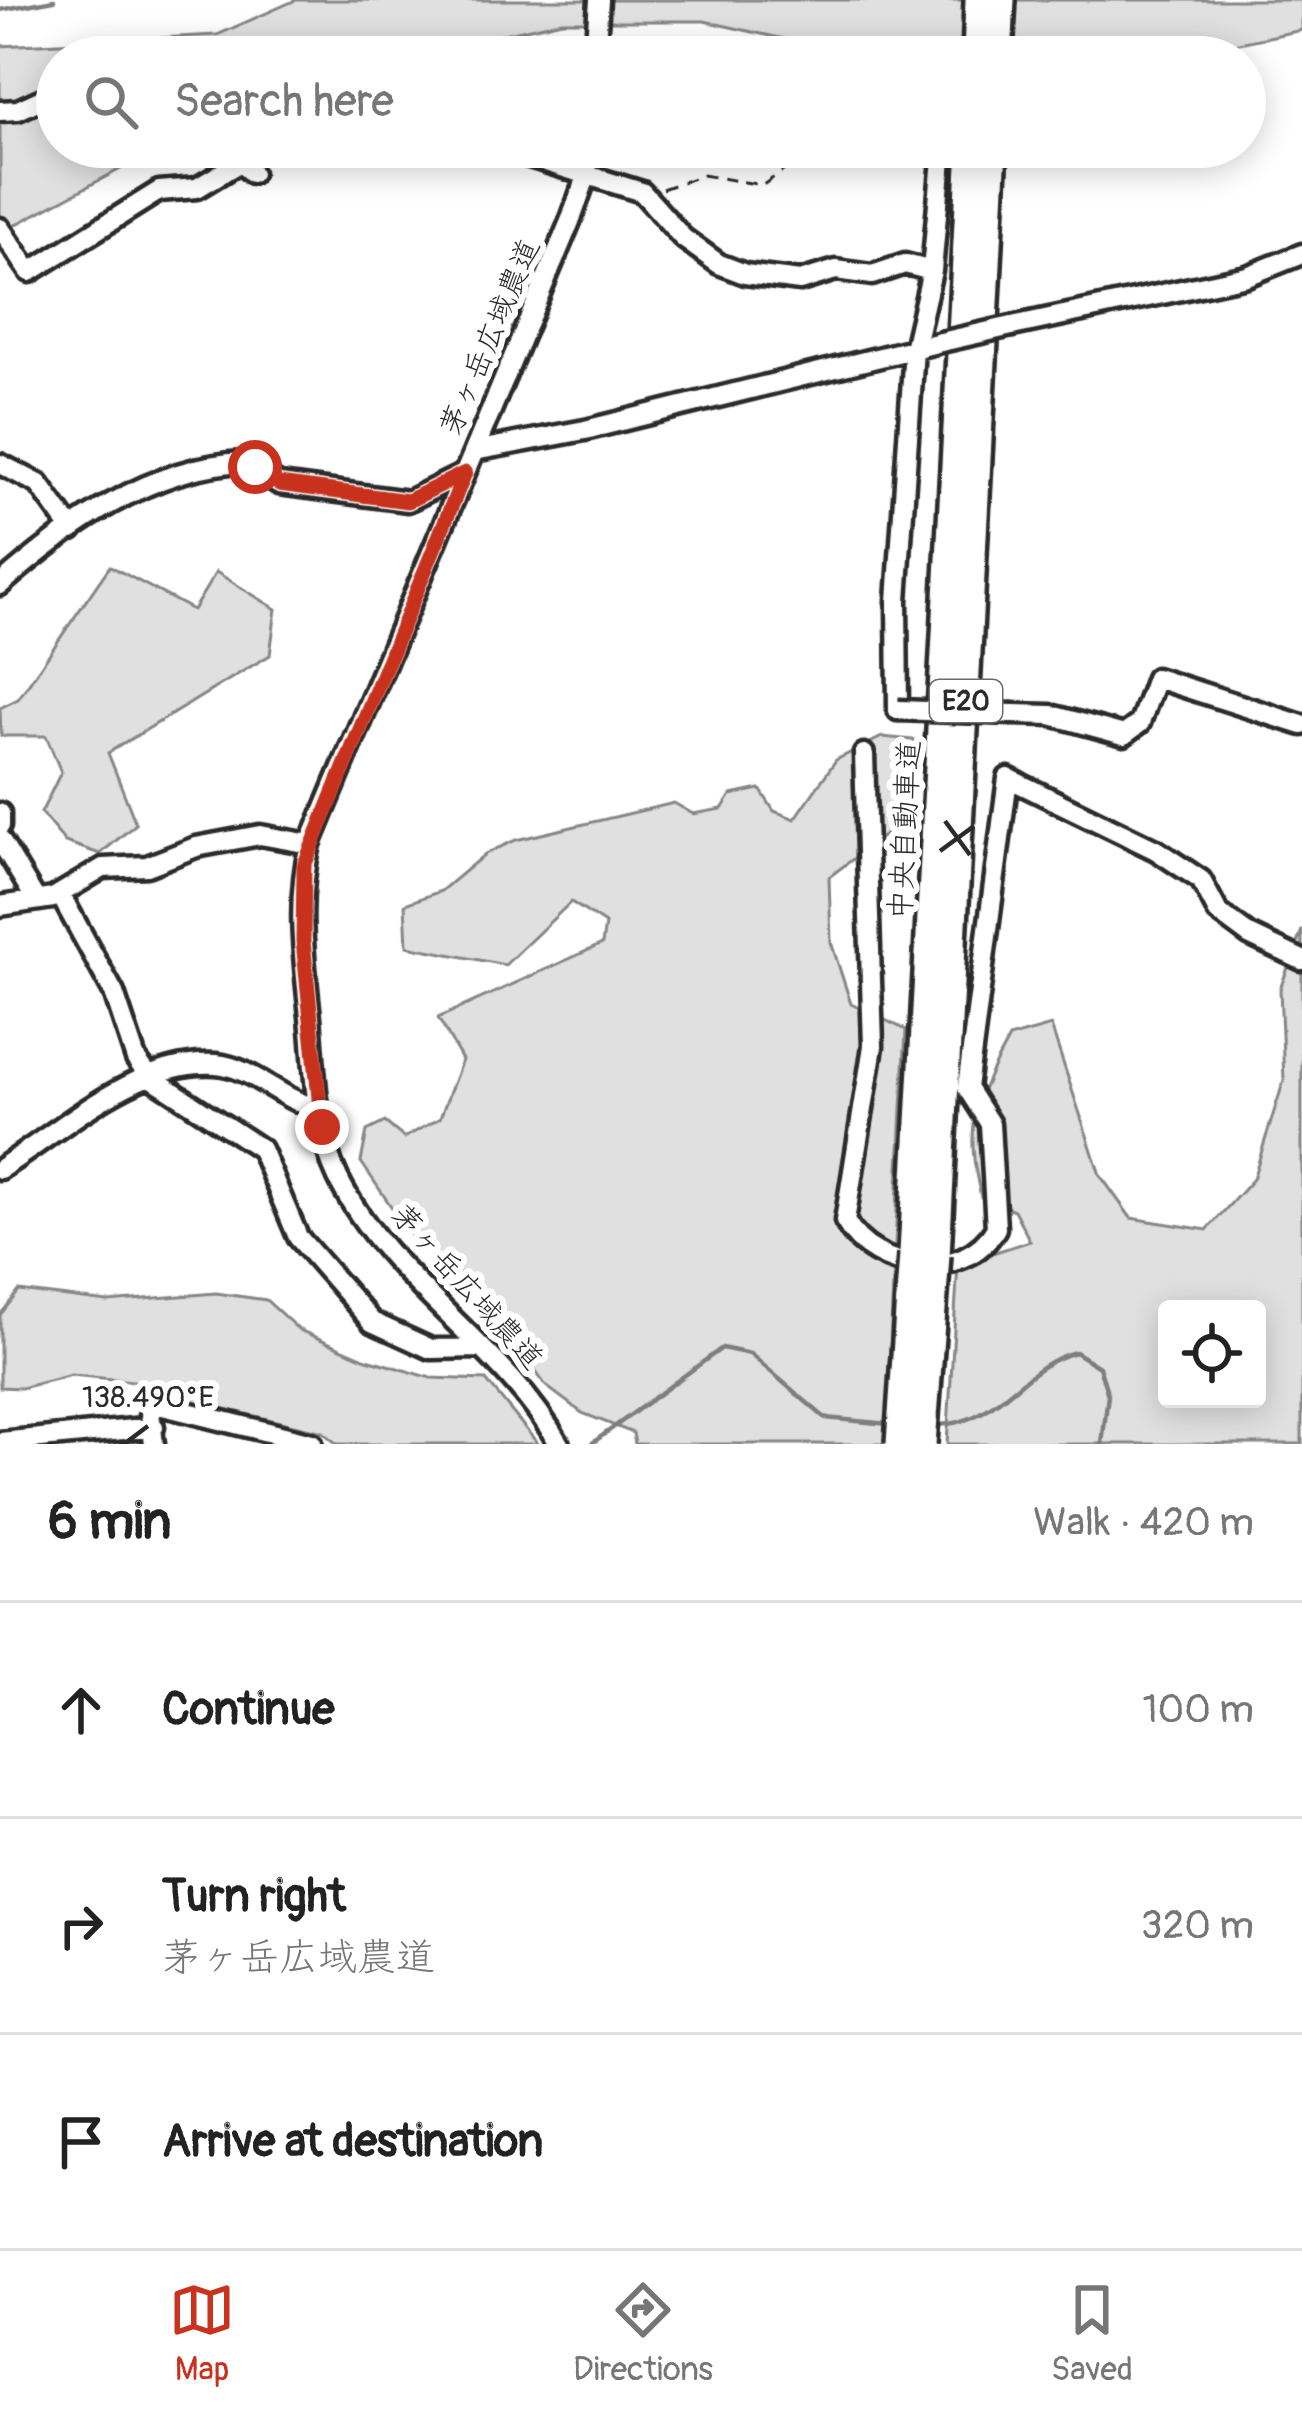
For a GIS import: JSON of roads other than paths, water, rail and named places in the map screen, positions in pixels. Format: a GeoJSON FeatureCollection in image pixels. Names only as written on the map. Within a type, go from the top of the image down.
{"type":"FeatureCollection","features":[{"type":"Feature","properties":{"kind":"highway"},"geometry":{"type":"LineString","coordinates":[[978,36],[980,0]]}},
{"type":"Feature","properties":{"kind":"highway"},"geometry":{"type":"LineString","coordinates":[[999,36],[1001,0]]}},
{"type":"Feature","properties":{"kind":"highway","name":"中央自動車道"},"geometry":{"type":"LineString","coordinates":[[922,1444],[924,1254],[971,168]]}},
{"type":"Feature","properties":{"kind":"highway","name":"中央自動車道"},"geometry":{"type":"LineString","coordinates":[[900,1444],[924,1254],[993,168]]}},
{"type":"Feature","properties":{"kind":"street"},"geometry":{"type":"LineString","coordinates":[[597,36],[599,0]]}},
{"type":"Feature","properties":{"kind":"street"},"geometry":{"type":"LineString","coordinates":[[0,111],[36,102]]}},
{"type":"Feature","properties":{"kind":"street"},"geometry":{"type":"LineString","coordinates":[[0,228],[30,272],[159,191],[197,188],[249,168]]}},
{"type":"Feature","properties":{"kind":"street"},"geometry":{"type":"LineString","coordinates":[[564,168],[643,192],[682,238],[719,264],[745,274],[800,281],[836,270],[872,275],[904,264],[932,271]]}},
{"type":"Feature","properties":{"kind":"street","name":"茅ヶ岳広域農道"},"geometry":{"type":"LineString","coordinates":[[560,1444],[547,1422],[361,1214],[339,1179],[318,1108],[301,910],[310,844],[588,168]]}},
{"type":"Feature","properties":{"kind":"street"},"geometry":{"type":"LineString","coordinates":[[941,168],[932,271],[914,349],[897,601],[898,710],[1051,715],[1124,735],[1140,723],[1156,678],[1302,725]]}},
{"type":"Feature","properties":{"kind":"street"},"geometry":{"type":"LineString","coordinates":[[474,452],[941,342],[1231,280],[1302,254]]}},
{"type":"Feature","properties":{"kind":"street"},"geometry":{"type":"LineString","coordinates":[[0,585],[122,496],[232,463],[244,462],[294,487],[408,501],[465,473]]}},
{"type":"Feature","properties":{"kind":"street"},"geometry":{"type":"LineString","coordinates":[[0,464],[39,484],[72,530]]}},
{"type":"Feature","properties":{"kind":"street"},"geometry":{"type":"LineString","coordinates":[[864,754],[873,1046],[845,1222],[854,1239],[874,1253],[901,1262],[949,1264],[988,1242],[996,1228],[990,1124],[967,1088],[1008,778],[1156,850],[1201,880],[1218,912],[1250,935],[1302,960]]}},
{"type":"Feature","properties":{"kind":"street"},"geometry":{"type":"LineString","coordinates":[[0,812],[0,826]]}},
{"type":"Feature","properties":{"kind":"street"},"geometry":{"type":"LineString","coordinates":[[0,906],[60,894],[103,868],[146,866],[196,847],[260,835],[310,844]]}},
{"type":"Feature","properties":{"kind":"street"},"geometry":{"type":"LineString","coordinates":[[0,840],[35,898]]}},
{"type":"Feature","properties":{"kind":"street"},"geometry":{"type":"LineString","coordinates":[[60,894],[114,993],[136,1059],[149,1076],[261,1149],[298,1237],[372,1322],[431,1349],[478,1348]]}},
{"type":"Feature","properties":{"kind":"street"},"geometry":{"type":"LineString","coordinates":[[0,1169],[149,1076],[216,1064],[318,1108]]}},
{"type":"Feature","properties":{"kind":"street"},"geometry":{"type":"LineString","coordinates":[[0,1442],[154,1436],[150,1412],[160,1405],[312,1443]]}},
{"type":"Feature","properties":{"kind":"waterway"},"geometry":{"type":"LineString","coordinates":[[0,10],[54,0]]}},
{"type":"Feature","properties":{"kind":"waterway"},"geometry":{"type":"LineString","coordinates":[[591,1444],[722,1348],[750,1354],[825,1418],[889,1424]]}},
{"type":"Feature","properties":{"kind":"waterway"},"geometry":{"type":"LineString","coordinates":[[936,1425],[976,1416],[1039,1369],[1075,1352],[1099,1367],[1108,1395],[1102,1444]]}}]}
